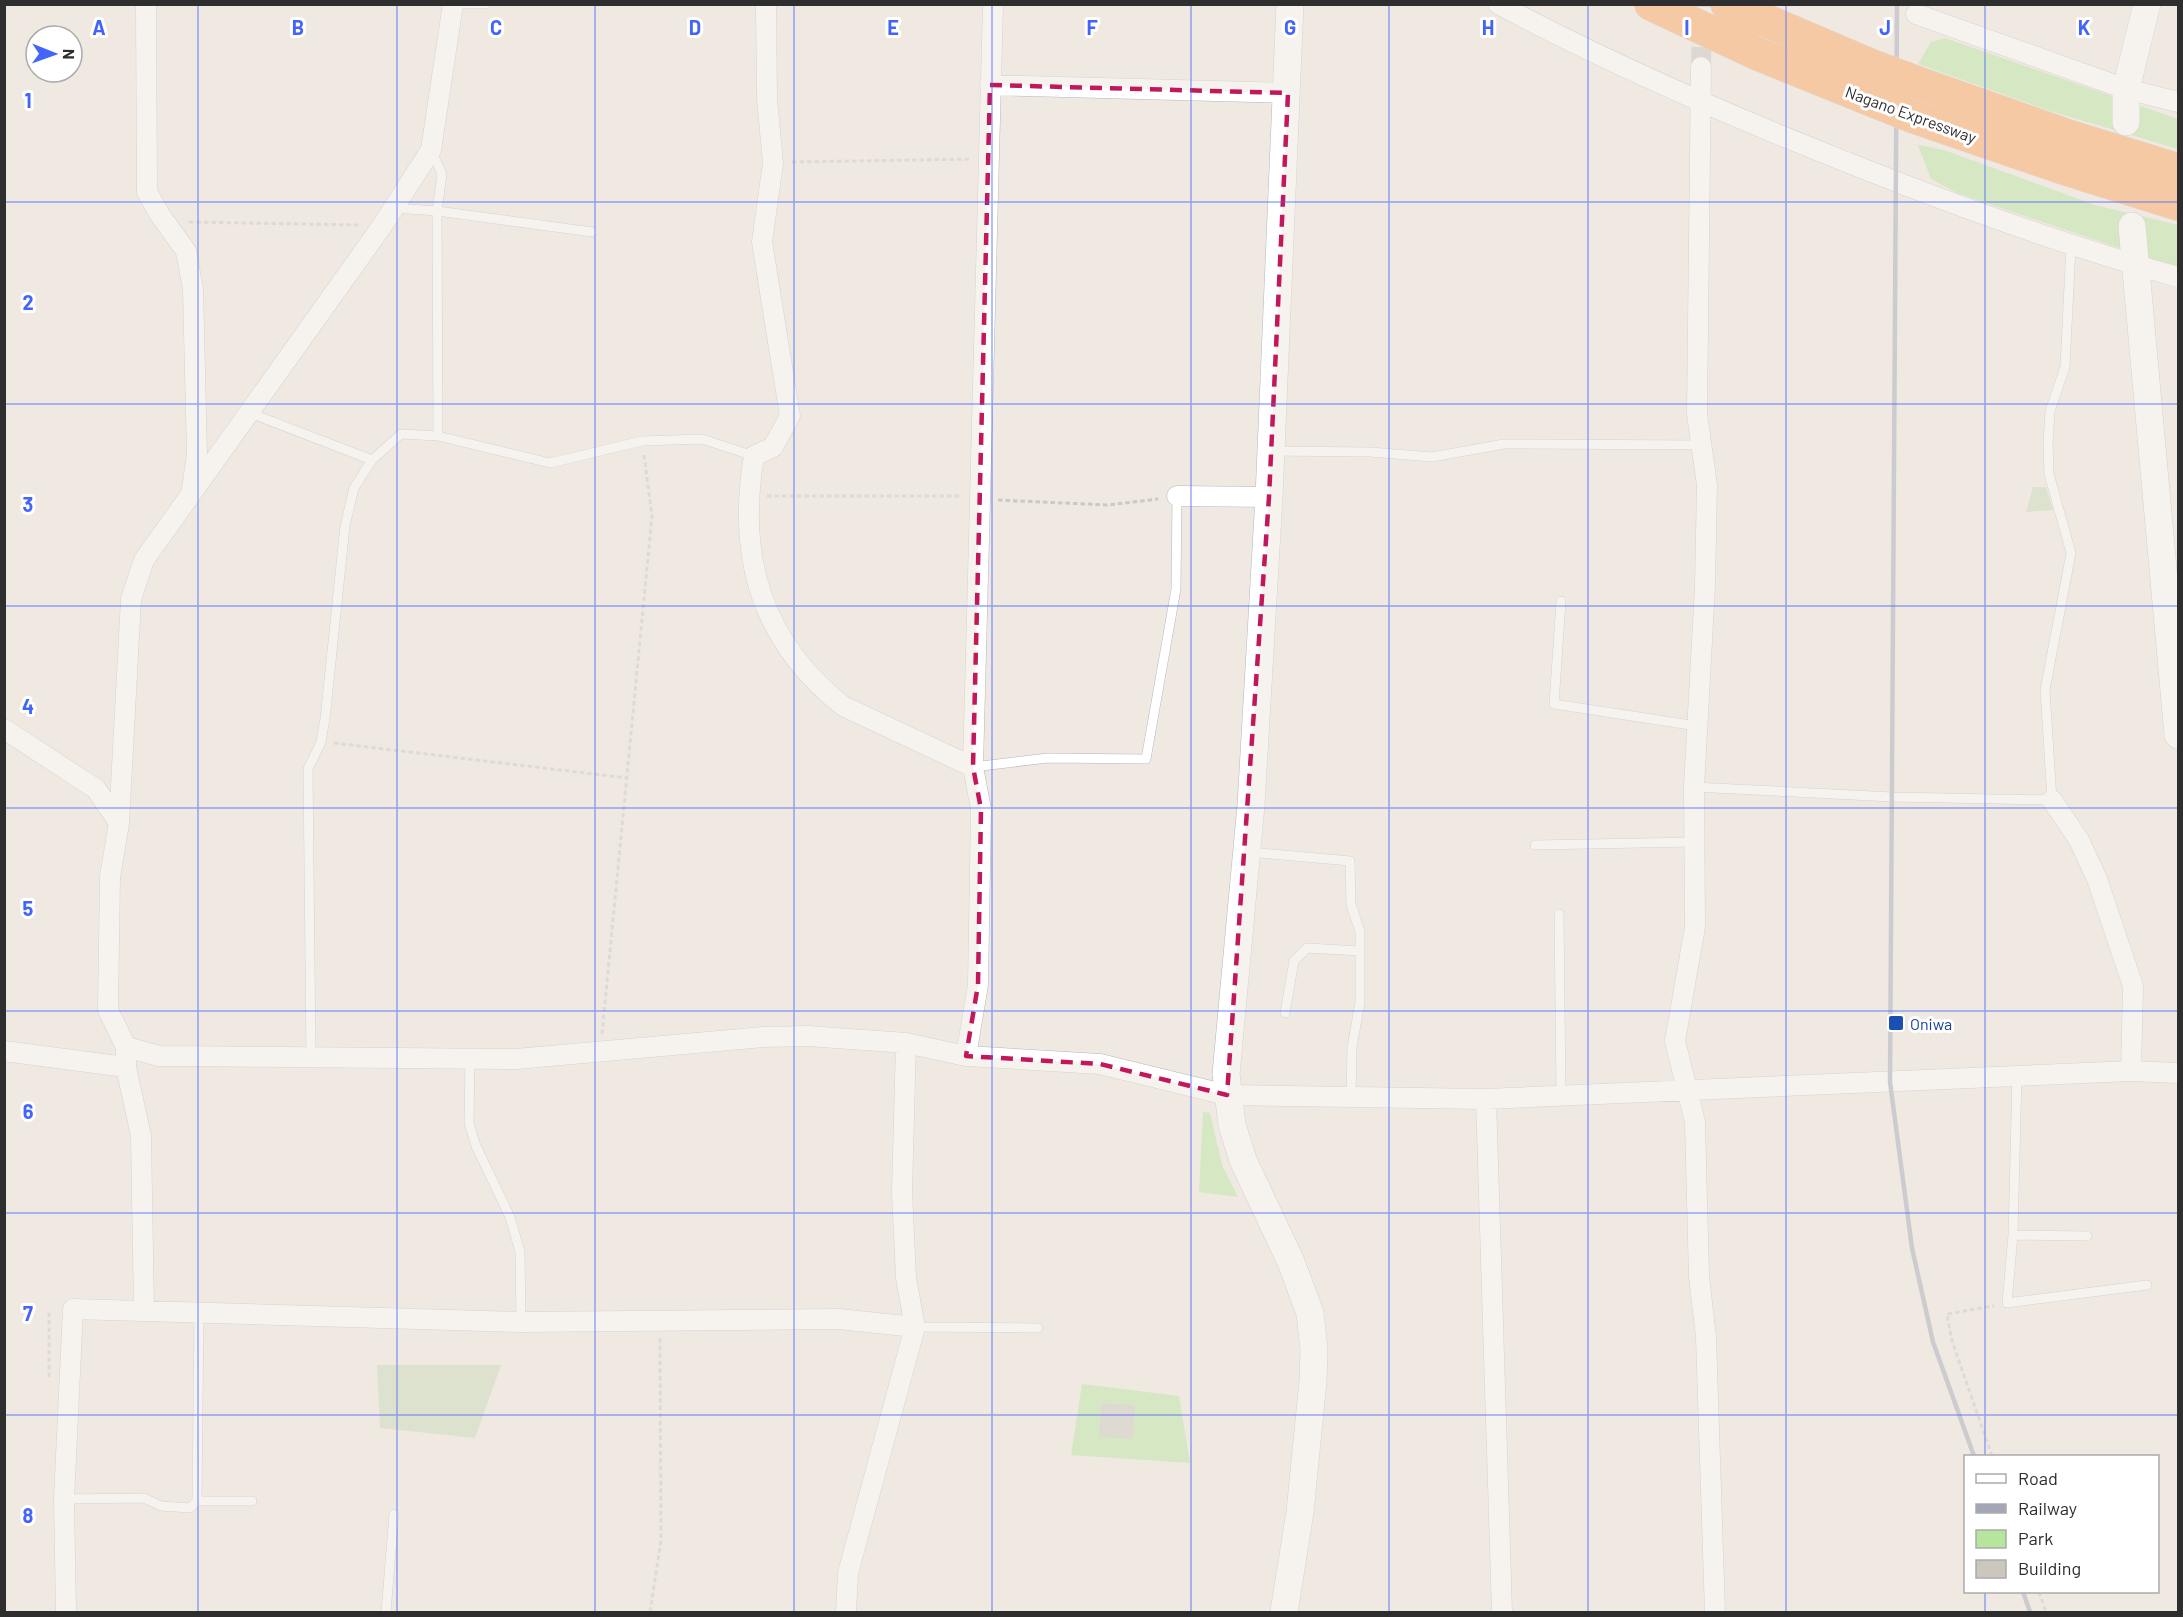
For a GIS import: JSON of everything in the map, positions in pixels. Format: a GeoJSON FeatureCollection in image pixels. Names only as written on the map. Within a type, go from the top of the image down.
{"type":"FeatureCollection","features":[{"type":"Feature","properties":{"kind":"highway","name":"Nagano Expressway"},"geometry":{"type":"LineString","coordinates":[[1651,4],[1758,54],[1914,117],[2063,168],[2178,204]]}},
{"type":"Feature","properties":{"kind":"highway","name":"Nagano Expressway"},"geometry":{"type":"LineString","coordinates":[[1726,4],[1917,83],[2068,136],[2178,170]]}},
{"type":"Feature","properties":{"kind":"street"},"geometry":{"type":"LineString","coordinates":[[146,4],[147,192],[164,221],[186,251],[193,289],[197,455],[192,491]]}},
{"type":"Feature","properties":{"kind":"street"},"geometry":{"type":"LineString","coordinates":[[144,1311],[141,1136],[126,1067],[126,1047],[108,1010],[110,877],[119,823],[131,598],[144,560],[382,226],[431,150],[453,4]]}},
{"type":"Feature","properties":{"kind":"street"},"geometry":{"type":"LineString","coordinates":[[766,4],[767,99],[773,163],[762,242],[790,416],[773,447],[754,456],[747,496],[753,556],[761,598],[779,638],[802,668],[843,706],[973,767]]}},
{"type":"Feature","properties":{"kind":"street"},"geometry":{"type":"LineString","coordinates":[[966,1056],[978,985],[981,809],[973,767],[978,496],[993,4]]}},
{"type":"Feature","properties":{"kind":"street"},"geometry":{"type":"LineString","coordinates":[[1284,1612],[1300,1512],[1314,1350],[1310,1313],[1291,1262],[1243,1160],[1232,1125],[1226,1074],[1246,852],[1269,497],[1290,4]]}},
{"type":"Feature","properties":{"kind":"street"},"geometry":{"type":"LineString","coordinates":[[1498,4],[1588,52],[1700,103],[1896,183],[2071,246],[2178,277]]}},
{"type":"Feature","properties":{"kind":"street"},"geometry":{"type":"LineString","coordinates":[[2126,122],[2126,89],[2147,4]]}},
{"type":"Feature","properties":{"kind":"street"},"geometry":{"type":"LineString","coordinates":[[1916,14],[2126,89],[2178,102]]}},
{"type":"Feature","properties":{"kind":"street"},"geometry":{"type":"LineString","coordinates":[[1701,67],[1697,414],[1707,485],[1705,586],[1694,787],[1695,927],[1675,1041],[1695,1122],[1700,1277],[1706,1336],[1715,1612]]}},
{"type":"Feature","properties":{"kind":"street"},"geometry":{"type":"LineString","coordinates":[[990,85],[1288,93]]}},
{"type":"Feature","properties":{"kind":"street"},"geometry":{"type":"LineString","coordinates":[[2132,226],[2138,266],[2178,735]]}},
{"type":"Feature","properties":{"kind":"street"},"geometry":{"type":"LineString","coordinates":[[1177,496],[1269,497]]}},
{"type":"Feature","properties":{"kind":"street"},"geometry":{"type":"LineString","coordinates":[[4,729],[96,789],[119,823]]}},
{"type":"Feature","properties":{"kind":"street"},"geometry":{"type":"LineString","coordinates":[[2052,800],[2079,840],[2097,879],[2133,986],[2131,1071]]}},
{"type":"Feature","properties":{"kind":"street"},"geometry":{"type":"LineString","coordinates":[[126,1047],[159,1056],[516,1059],[764,1037],[808,1036],[906,1043],[966,1056],[1100,1064],[1227,1095],[1486,1099],[1686,1089],[1822,1086],[2017,1075],[2131,1071],[2178,1073]]}},
{"type":"Feature","properties":{"kind":"street"},"geometry":{"type":"LineString","coordinates":[[846,1612],[848,1573],[915,1327],[906,1278],[902,1192],[906,1043]]}},
{"type":"Feature","properties":{"kind":"street"},"geometry":{"type":"LineString","coordinates":[[4,1051],[126,1067]]}},
{"type":"Feature","properties":{"kind":"street"},"geometry":{"type":"LineString","coordinates":[[1486,1099],[1502,1612]]}},
{"type":"Feature","properties":{"kind":"street"},"geometry":{"type":"LineString","coordinates":[[66,1612],[64,1499],[73,1309],[521,1322],[839,1319],[915,1327]]}},
{"type":"Feature","properties":{"kind":"lane"},"geometry":{"type":"LineString","coordinates":[[464,4],[486,4]]}},
{"type":"Feature","properties":{"kind":"lane"},"geometry":{"type":"LineString","coordinates":[[431,150],[442,174],[437,211],[438,436]]}},
{"type":"Feature","properties":{"kind":"lane"},"geometry":{"type":"LineString","coordinates":[[394,208],[437,211],[592,232]]}},
{"type":"Feature","properties":{"kind":"lane"},"geometry":{"type":"LineString","coordinates":[[1694,787],[1892,797],[2052,800],[2045,690],[2071,553],[2049,474],[2048,442],[2050,411],[2065,367],[2071,246]]}},
{"type":"Feature","properties":{"kind":"lane"},"geometry":{"type":"LineString","coordinates":[[250,413],[372,460]]}},
{"type":"Feature","properties":{"kind":"lane"},"geometry":{"type":"LineString","coordinates":[[311,1058],[308,769],[321,742],[345,526],[354,488],[372,460],[401,434],[438,436],[550,463],[642,441],[702,439],[754,456]]}},
{"type":"Feature","properties":{"kind":"lane"},"geometry":{"type":"LineString","coordinates":[[1271,451],[1370,452],[1432,458],[1504,444],[1700,445]]}},
{"type":"Feature","properties":{"kind":"lane"},"geometry":{"type":"LineString","coordinates":[[973,767],[1048,758],[1146,759],[1176,589],[1177,496]]}},
{"type":"Feature","properties":{"kind":"lane"},"geometry":{"type":"LineString","coordinates":[[1561,601],[1554,704],[1697,726]]}},
{"type":"Feature","properties":{"kind":"lane"},"geometry":{"type":"LineString","coordinates":[[1535,845],[1695,842]]}},
{"type":"Feature","properties":{"kind":"lane"},"geometry":{"type":"LineString","coordinates":[[1246,852],[1350,861],[1351,904],[1360,932],[1360,1002],[1352,1047],[1352,1097]]}},
{"type":"Feature","properties":{"kind":"lane"},"geometry":{"type":"LineString","coordinates":[[1559,914],[1561,1095]]}},
{"type":"Feature","properties":{"kind":"lane"},"geometry":{"type":"LineString","coordinates":[[1285,1013],[1294,960],[1307,948],[1360,951]]}},
{"type":"Feature","properties":{"kind":"lane"},"geometry":{"type":"LineString","coordinates":[[470,1059],[469,1123],[476,1146],[510,1217],[520,1252],[521,1322]]}},
{"type":"Feature","properties":{"kind":"lane"},"geometry":{"type":"LineString","coordinates":[[2017,1075],[2013,1235],[2007,1303],[2147,1285]]}},
{"type":"Feature","properties":{"kind":"lane"},"geometry":{"type":"LineString","coordinates":[[2013,1235],[2087,1236]]}},
{"type":"Feature","properties":{"kind":"lane"},"geometry":{"type":"LineString","coordinates":[[64,1499],[144,1498],[161,1506],[190,1508],[197,1501],[199,1313]]}},
{"type":"Feature","properties":{"kind":"lane"},"geometry":{"type":"LineString","coordinates":[[915,1327],[1038,1328]]}},
{"type":"Feature","properties":{"kind":"lane"},"geometry":{"type":"LineString","coordinates":[[197,1501],[252,1501]]}},
{"type":"Feature","properties":{"kind":"lane"},"geometry":{"type":"LineString","coordinates":[[386,1612],[394,1514]]}},
{"type":"Feature","properties":{"kind":"path"},"geometry":{"type":"LineString","coordinates":[[773,163],[988,159]]}},
{"type":"Feature","properties":{"kind":"path"},"geometry":{"type":"LineString","coordinates":[[164,221],[382,226]]}},
{"type":"Feature","properties":{"kind":"path"},"geometry":{"type":"LineString","coordinates":[[601,1051],[652,516],[642,441]]}},
{"type":"Feature","properties":{"kind":"path"},"geometry":{"type":"LineString","coordinates":[[747,496],[978,496],[999,500],[1108,505],[1177,496]]}},
{"type":"Feature","properties":{"kind":"path"},"geometry":{"type":"LineString","coordinates":[[321,742],[627,778]]}},
{"type":"Feature","properties":{"kind":"path"},"geometry":{"type":"LineString","coordinates":[[1992,1455],[1952,1341],[1947,1314],[2007,1303]]}},
{"type":"Feature","properties":{"kind":"path"},"geometry":{"type":"LineString","coordinates":[[650,1612],[661,1541],[659,1321]]}},
{"type":"Feature","properties":{"kind":"path"},"geometry":{"type":"LineString","coordinates":[[2039,1593],[2046,1612]]}},
{"type":"Feature","properties":{"kind":"highlighted area"},"geometry":{"type":"Polygon","coordinates":[[[990,85],[1288,93],[1269,497],[1227,1095],[1100,1064],[966,1056],[978,985],[981,809],[973,767],[990,85]]]}},
{"type":"Feature","properties":{"kind":"green space"},"geometry":{"type":"Polygon","coordinates":[[[1945,38],[2178,119],[2178,149],[2050,111],[1918,64],[1931,42],[1945,38]]]}},
{"type":"Feature","properties":{"kind":"green space"},"geometry":{"type":"Polygon","coordinates":[[[1918,145],[1944,150],[2095,205],[2178,225],[2178,268],[1957,193],[1931,179],[1918,145]]]}},
{"type":"Feature","properties":{"kind":"green space"},"geometry":{"type":"Polygon","coordinates":[[[2033,487],[2046,487],[2053,510],[2026,512],[2033,487]]]}},
{"type":"Feature","properties":{"kind":"green space"},"geometry":{"type":"Polygon","coordinates":[[[1203,1112],[1210,1113],[1222,1165],[1238,1197],[1199,1192],[1203,1112]]]}},
{"type":"Feature","properties":{"kind":"green space"},"geometry":{"type":"Polygon","coordinates":[[[377,1365],[501,1365],[475,1438],[380,1428],[377,1365]]]}},
{"type":"Feature","properties":{"kind":"green space"},"geometry":{"type":"Polygon","coordinates":[[[1082,1384],[1179,1396],[1190,1463],[1071,1455],[1082,1384]]]}},
{"type":"Feature","properties":{"kind":"building"},"geometry":{"type":"Polygon","coordinates":[[[1102,1404],[1134,1406],[1132,1438],[1100,1436],[1102,1404]]]}},
{"type":"Feature","properties":{"kind":"tunnel"},"geometry":{"type":"LineString","coordinates":[[1701,67],[1702,4]]}},
{"type":"Feature","properties":{"kind":"railway"},"geometry":{"type":"LineString","coordinates":[[1897,4],[1890,1082],[1912,1248],[1933,1342],[1974,1455]]}},
{"type":"Feature","properties":{"kind":"railway"},"geometry":{"type":"LineString","coordinates":[[2023,1593],[2030,1612]]}},
{"type":"Feature","properties":{"kind":"place","name":"Oniwa"},"geometry":{"type":"Point","coordinates":[1896,1023]}}]}
